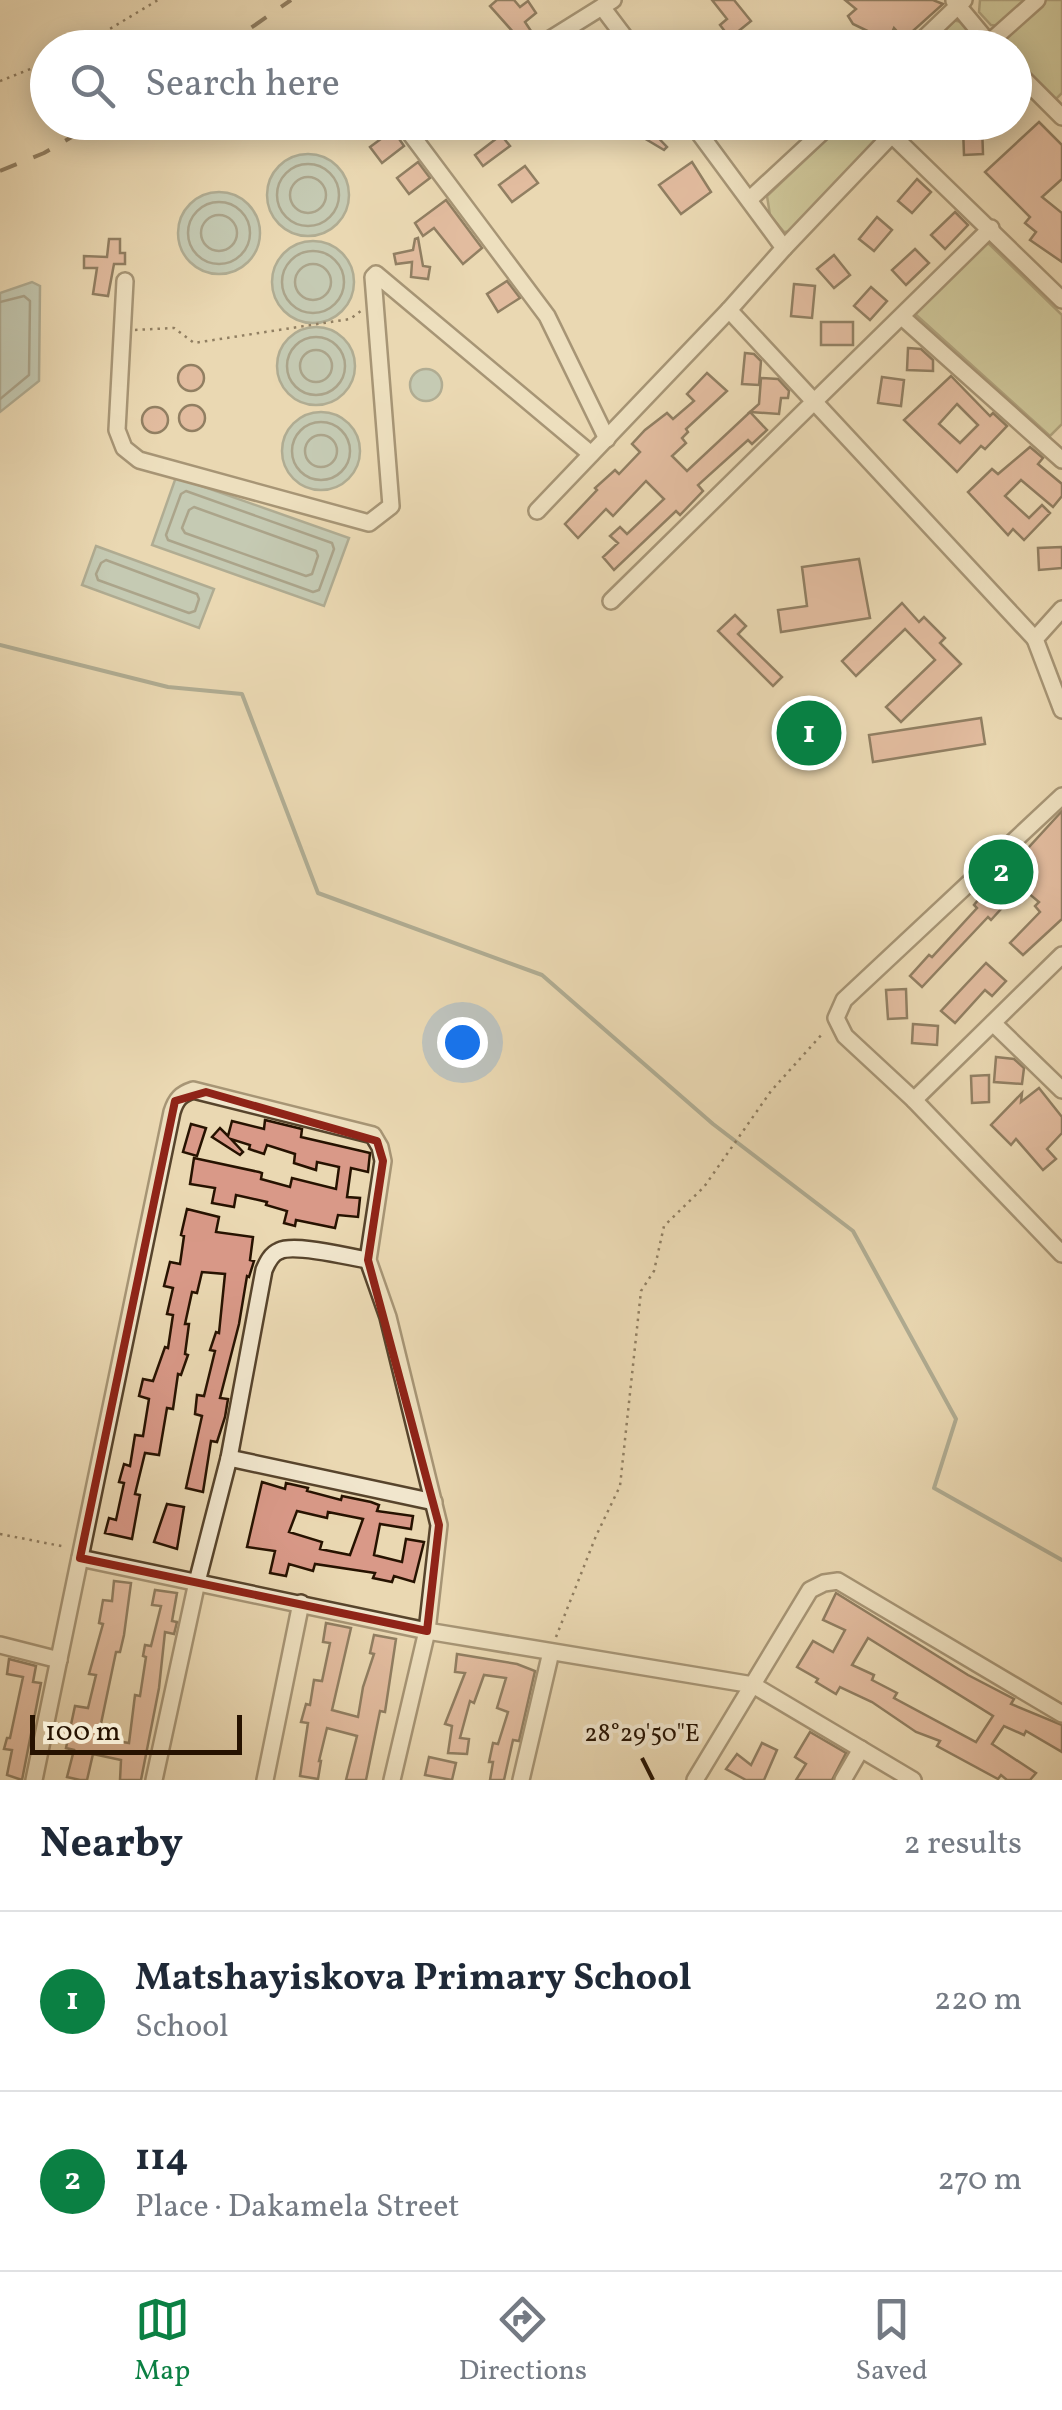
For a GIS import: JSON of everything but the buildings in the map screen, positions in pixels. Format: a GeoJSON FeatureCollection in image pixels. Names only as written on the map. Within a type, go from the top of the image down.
{"type":"FeatureCollection","features":[{"type":"Feature","properties":{"kind":"street"},"geometry":{"type":"LineString","coordinates":[[1005,30],[1036,0]]}},
{"type":"Feature","properties":{"kind":"street"},"geometry":{"type":"LineString","coordinates":[[932,30],[959,2],[977,30]]}},
{"type":"Feature","properties":{"kind":"street"},"geometry":{"type":"LineString","coordinates":[[565,30],[607,4],[622,30]]}},
{"type":"Feature","properties":{"kind":"street"},"geometry":{"type":"LineString","coordinates":[[1032,87],[1062,117]]}},
{"type":"Feature","properties":{"kind":"street"},"geometry":{"type":"LineString","coordinates":[[415,140],[547,316],[607,439]]}},
{"type":"Feature","properties":{"kind":"street"},"geometry":{"type":"LineString","coordinates":[[705,140],[784,248]]}},
{"type":"Feature","properties":{"kind":"street"},"geometry":{"type":"LineString","coordinates":[[750,199],[814,140]]}},
{"type":"Feature","properties":{"kind":"street"},"geometry":{"type":"LineString","coordinates":[[537,511],[886,140]]}},
{"type":"Feature","properties":{"kind":"street"},"geometry":{"type":"LineString","coordinates":[[898,140],[1062,300]]}},
{"type":"Feature","properties":{"kind":"street"},"geometry":{"type":"LineString","coordinates":[[611,601],[990,228]]}},
{"type":"Feature","properties":{"kind":"street"},"geometry":{"type":"LineString","coordinates":[[125,281],[116,430],[124,448],[139,460],[369,523],[391,506],[373,277],[376,274],[591,454]]}},
{"type":"Feature","properties":{"kind":"street"},"geometry":{"type":"LineString","coordinates":[[729,310],[1035,639],[1062,710]]}},
{"type":"Feature","properties":{"kind":"street"},"geometry":{"type":"LineString","coordinates":[[902,316],[1062,460]]}},
{"type":"Feature","properties":{"kind":"street"},"geometry":{"type":"LineString","coordinates":[[1049,447],[1062,435]]}},
{"type":"Feature","properties":{"kind":"street"},"geometry":{"type":"LineString","coordinates":[[1035,639],[1062,610]]}},
{"type":"Feature","properties":{"kind":"street"},"geometry":{"type":"LineString","coordinates":[[1062,796],[838,1009],[839,1027],[845,1036],[914,1100],[1062,1254]]}},
{"type":"Feature","properties":{"kind":"street"},"geometry":{"type":"LineString","coordinates":[[914,1100],[1062,955]]}},
{"type":"Feature","properties":{"kind":"street"},"geometry":{"type":"LineString","coordinates":[[993,1024],[1062,1090]]}},
{"type":"Feature","properties":{"kind":"street"},"geometry":{"type":"LineString","coordinates":[[34,1780],[175,1101],[194,1090],[373,1135],[380,1147],[383,1162],[368,1260],[388,1317],[434,1502],[438,1534],[427,1631],[392,1780]]}},
{"type":"Feature","properties":{"kind":"street"},"geometry":{"type":"LineString","coordinates":[[154,1780],[197,1582],[230,1458],[264,1270],[280,1250],[299,1249],[368,1260]]}},
{"type":"Feature","properties":{"kind":"street"},"geometry":{"type":"LineString","coordinates":[[230,1458],[434,1502]]}},
{"type":"Feature","properties":{"kind":"street"},"geometry":{"type":"LineString","coordinates":[[81,1554],[427,1631],[753,1685],[913,1780]]}},
{"type":"Feature","properties":{"kind":"street"},"geometry":{"type":"LineString","coordinates":[[695,1780],[810,1590],[824,1582],[838,1581],[1062,1714]]}},
{"type":"Feature","properties":{"kind":"street"},"geometry":{"type":"LineString","coordinates":[[265,1780],[301,1603]]}},
{"type":"Feature","properties":{"kind":"street"},"geometry":{"type":"LineString","coordinates":[[0,1645],[59,1660]]}},
{"type":"Feature","properties":{"kind":"street"},"geometry":{"type":"LineString","coordinates":[[521,1780],[551,1652]]}},
{"type":"Feature","properties":{"kind":"street"},"geometry":{"type":"LineString","coordinates":[[843,1780],[861,1749]]}},
{"type":"Feature","properties":{"kind":"path"},"geometry":{"type":"LineString","coordinates":[[108,30],[158,0]]}},
{"type":"Feature","properties":{"kind":"path"},"geometry":{"type":"LineString","coordinates":[[0,81],[30,69]]}},
{"type":"Feature","properties":{"kind":"path"},"geometry":{"type":"LineString","coordinates":[[122,331],[174,328],[194,343],[350,319],[369,305]]}},
{"type":"Feature","properties":{"kind":"path"},"geometry":{"type":"LineString","coordinates":[[551,1652],[620,1486],[641,1292],[654,1271],[664,1226],[704,1187],[771,1091],[823,1035],[838,1009]]}},
{"type":"Feature","properties":{"kind":"path"},"geometry":{"type":"LineString","coordinates":[[0,1534],[81,1554]]}},
{"type":"Feature","properties":{"kind":"highlighted area"},"geometry":{"type":"Polygon","coordinates":[[[206,1092],[377,1141],[383,1161],[368,1260],[439,1525],[427,1631],[80,1558],[175,1101],[206,1092]]]}},
{"type":"Feature","properties":{"kind":"green space"},"geometry":{"type":"Polygon","coordinates":[[[980,0],[1031,0],[998,26],[991,25],[979,12],[980,0]]]}},
{"type":"Feature","properties":{"kind":"green space"},"geometry":{"type":"Polygon","coordinates":[[[1046,0],[1062,0],[1062,93],[1055,100],[1032,77],[1032,30],[1014,28],[1046,0]]]}},
{"type":"Feature","properties":{"kind":"green space"},"geometry":{"type":"Polygon","coordinates":[[[952,20],[962,22],[968,30],[942,30],[952,20]]]}},
{"type":"Feature","properties":{"kind":"green space"},"geometry":{"type":"Polygon","coordinates":[[[826,140],[882,140],[794,231],[784,232],[770,215],[767,196],[826,140]]]}},
{"type":"Feature","properties":{"kind":"green space"},"geometry":{"type":"Polygon","coordinates":[[[987,242],[1062,315],[1062,424],[1050,436],[914,313],[987,242]]]}},
{"type":"Feature","properties":{"kind":"water"},"geometry":{"type":"Polygon","coordinates":[[[308,154],[324,157],[337,166],[346,179],[346,211],[337,224],[324,233],[308,236],[292,233],[279,224],[270,211],[267,195],[270,179],[279,166],[292,157],[308,154]]]}},
{"type":"Feature","properties":{"kind":"water"},"geometry":{"type":"Polygon","coordinates":[[[219,192],[235,195],[248,204],[257,217],[257,249],[248,262],[235,271],[219,274],[203,271],[190,262],[181,249],[178,233],[181,217],[190,204],[203,195],[219,192]]]}},
{"type":"Feature","properties":{"kind":"water"},"geometry":{"type":"Polygon","coordinates":[[[313,241],[329,244],[342,253],[351,266],[351,298],[342,311],[329,320],[313,323],[297,320],[284,311],[275,298],[272,282],[275,266],[284,253],[297,244],[313,241]]]}},
{"type":"Feature","properties":{"kind":"water"},"geometry":{"type":"Polygon","coordinates":[[[32,282],[40,286],[39,381],[0,412],[0,293],[32,282]]]}},
{"type":"Feature","properties":{"kind":"water"},"geometry":{"type":"Polygon","coordinates":[[[316,327],[331,330],[343,339],[352,351],[352,381],[343,393],[331,402],[316,405],[301,402],[289,393],[280,381],[277,366],[280,351],[289,339],[301,330],[316,327]]]}},
{"type":"Feature","properties":{"kind":"water"},"geometry":{"type":"Polygon","coordinates":[[[426,369],[438,373],[442,385],[438,397],[426,401],[414,397],[410,385],[414,373],[426,369]]]}},
{"type":"Feature","properties":{"kind":"water"},"geometry":{"type":"Polygon","coordinates":[[[321,412],[336,415],[348,424],[357,436],[357,466],[348,478],[336,487],[321,490],[306,487],[294,478],[285,466],[282,451],[285,436],[294,424],[306,415],[321,412]]]}},
{"type":"Feature","properties":{"kind":"water"},"geometry":{"type":"Polygon","coordinates":[[[176,477],[349,538],[324,606],[152,545],[176,477]]]}},
{"type":"Feature","properties":{"kind":"water"},"geometry":{"type":"Polygon","coordinates":[[[96,546],[214,589],[199,628],[82,585],[96,546]]]}},
{"type":"Feature","properties":{"kind":"waterway"},"geometry":{"type":"LineString","coordinates":[[0,645],[168,687],[242,694],[318,893],[542,975],[713,1124],[853,1231],[956,1419],[934,1488],[1062,1560]]}},
{"type":"Feature","properties":{"kind":"railway"},"geometry":{"type":"LineString","coordinates":[[248,30],[291,0]]}},
{"type":"Feature","properties":{"kind":"railway"},"geometry":{"type":"LineString","coordinates":[[0,171],[67,140]]}},
{"type":"Feature","properties":{"kind":"place","name":"Matshayiskova Primary School"},"geometry":{"type":"Point","coordinates":[809,733]}},
{"type":"Feature","properties":{"kind":"place","name":"114"},"geometry":{"type":"Point","coordinates":[1001,872]}}]}
